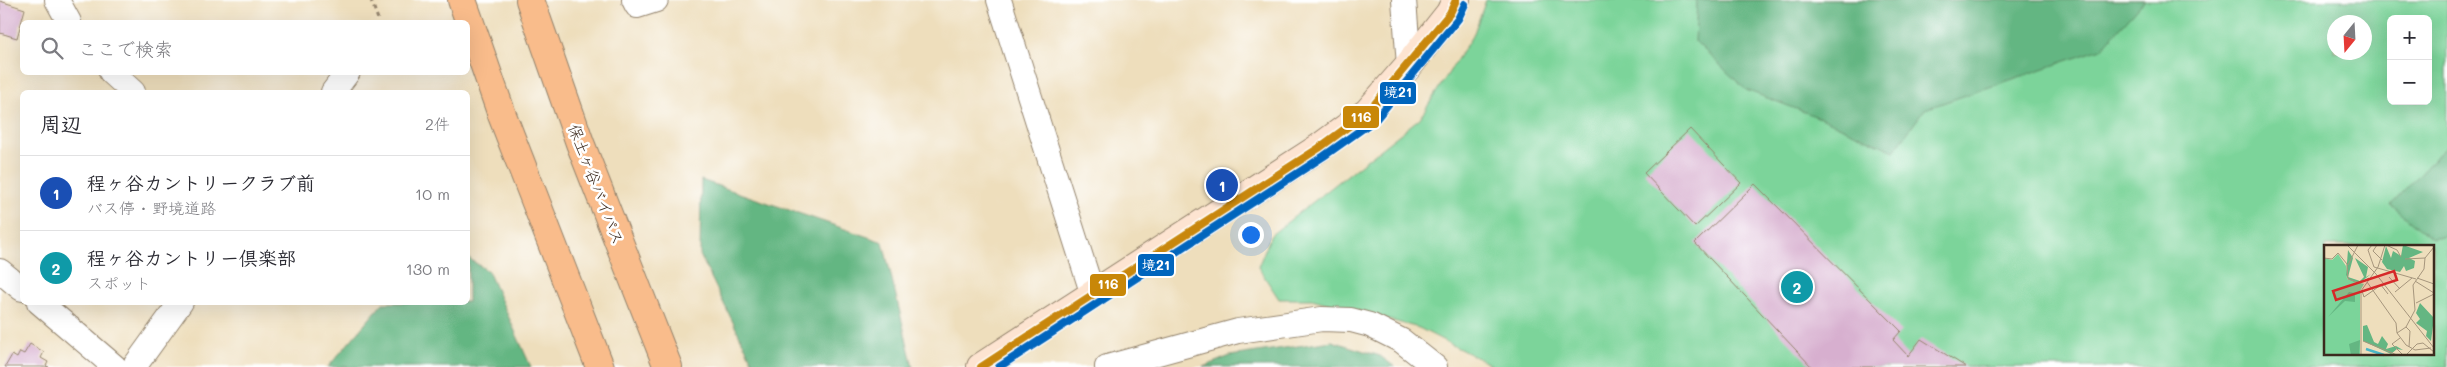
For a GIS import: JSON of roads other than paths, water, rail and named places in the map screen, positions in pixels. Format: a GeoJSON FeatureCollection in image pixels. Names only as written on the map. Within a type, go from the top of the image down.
{"type":"FeatureCollection","features":[{"type":"Feature","properties":{"kind":"highway"},"geometry":{"type":"LineString","coordinates":[[462,0],[469,20]]}},
{"type":"Feature","properties":{"kind":"highway","name":"保土ヶ谷バイパス"},"geometry":{"type":"LineString","coordinates":[[530,0],[580,143],[668,367]]}},
{"type":"Feature","properties":{"kind":"highway"},"geometry":{"type":"LineString","coordinates":[[470,23],[502,115],[600,367]]}},
{"type":"Feature","properties":{"kind":"street"},"geometry":{"type":"LineString","coordinates":[[56,0],[68,20]]}},
{"type":"Feature","properties":{"kind":"street"},"geometry":{"type":"LineString","coordinates":[[634,0],[637,6],[656,0]]}},
{"type":"Feature","properties":{"kind":"street"},"geometry":{"type":"LineString","coordinates":[[999,0],[1093,295]]}},
{"type":"Feature","properties":{"kind":"street"},"geometry":{"type":"LineString","coordinates":[[1404,0],[1409,65]]}},
{"type":"Feature","properties":{"kind":"street"},"geometry":{"type":"LineString","coordinates":[[981,367],[1319,148],[1368,112],[1409,65],[1450,13],[1456,0]]}},
{"type":"Feature","properties":{"kind":"street"},"geometry":{"type":"LineString","coordinates":[[114,75],[131,90]]}},
{"type":"Feature","properties":{"kind":"street"},"geometry":{"type":"LineString","coordinates":[[334,90],[346,75]]}},
{"type":"Feature","properties":{"kind":"street"},"geometry":{"type":"LineString","coordinates":[[0,271],[20,288]]}},
{"type":"Feature","properties":{"kind":"street"},"geometry":{"type":"LineString","coordinates":[[42,305],[114,367]]}},
{"type":"Feature","properties":{"kind":"street"},"geometry":{"type":"LineString","coordinates":[[134,367],[178,305]]}},
{"type":"Feature","properties":{"kind":"street"},"geometry":{"type":"LineString","coordinates":[[1107,367],[1238,331],[1322,319],[1350,320],[1370,326],[1402,341],[1435,367]]}},
{"type":"Feature","properties":{"kind":"place","name":"程ヶ谷カントリークラブ前"},"geometry":{"type":"Point","coordinates":[1222,185]}},
{"type":"Feature","properties":{"kind":"place","name":"程ヶ谷カントリー倶楽部"},"geometry":{"type":"Point","coordinates":[1797,287]}}]}
